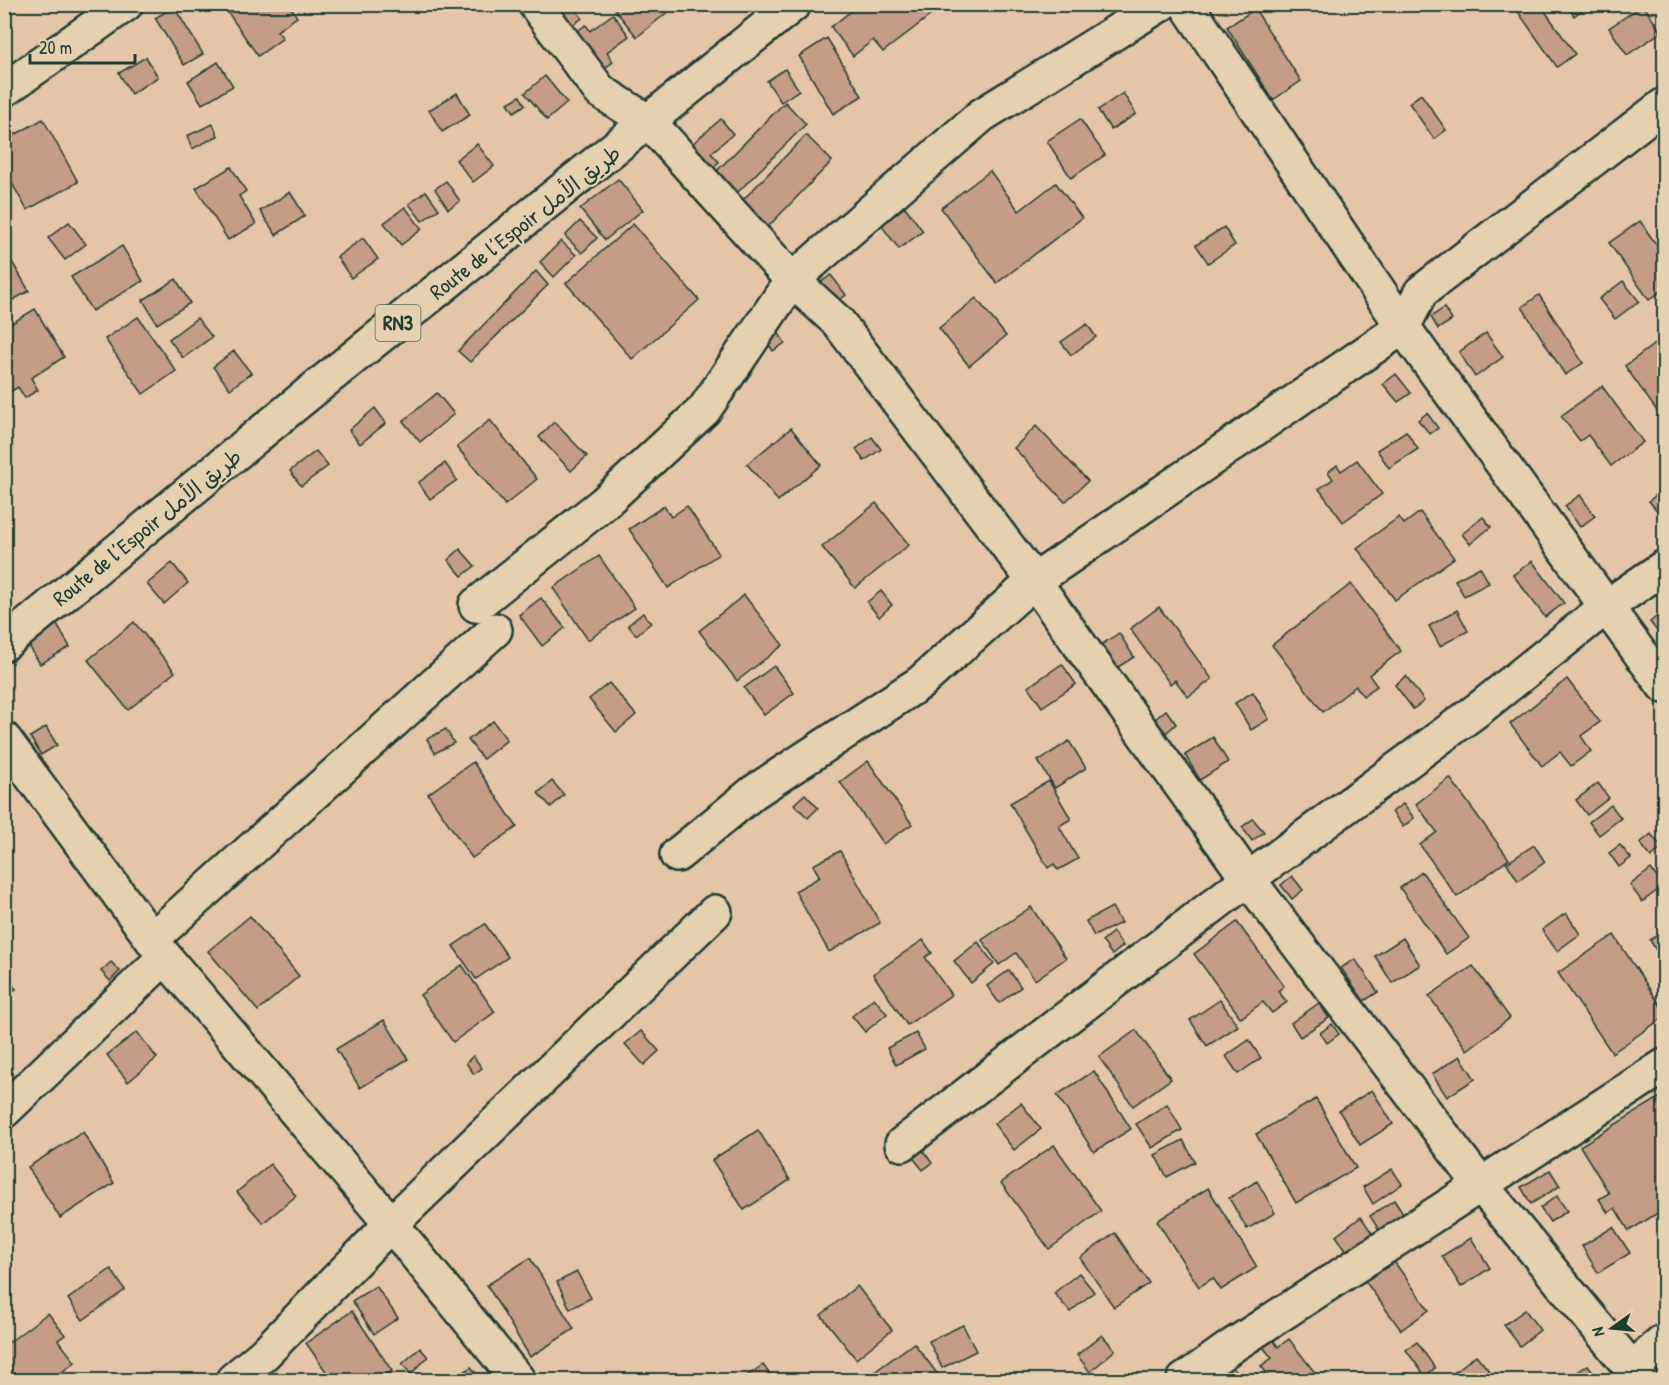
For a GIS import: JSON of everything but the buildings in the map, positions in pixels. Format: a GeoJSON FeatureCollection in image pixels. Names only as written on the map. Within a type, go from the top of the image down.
{"type":"FeatureCollection","features":[{"type":"Feature","properties":{"kind":"main road"},"geometry":{"type":"LineString","coordinates":[[4,90],[126,4]]}},
{"type":"Feature","properties":{"kind":"main road"},"geometry":{"type":"LineString","coordinates":[[535,4],[600,92],[650,123],[792,280],[838,322],[1034,581],[1248,879],[1480,1184],[1636,1375],[1665,1341]]}},
{"type":"Feature","properties":{"kind":"main road","name":"Route de l’Espoir طريق الأمل"},"geometry":{"type":"LineString","coordinates":[[4,644],[313,390],[650,123],[794,4]]}},
{"type":"Feature","properties":{"kind":"main road"},"geometry":{"type":"LineString","coordinates":[[4,1111],[158,948],[486,618],[704,410],[792,280],[982,115],[1161,4]]}},
{"type":"Feature","properties":{"kind":"main road"},"geometry":{"type":"LineString","coordinates":[[1186,4],[1402,327],[1665,686]]}},
{"type":"Feature","properties":{"kind":"main road"},"geometry":{"type":"LineString","coordinates":[[677,855],[754,792],[920,683],[1034,581],[1402,327],[1421,292],[1665,105]]}},
{"type":"Feature","properties":{"kind":"main road"},"geometry":{"type":"LineString","coordinates":[[902,1144],[1248,879],[1480,708],[1606,607],[1665,567]]}},
{"type":"Feature","properties":{"kind":"main road"},"geometry":{"type":"LineString","coordinates":[[4,739],[158,948],[392,1224],[518,1380]]}},
{"type":"Feature","properties":{"kind":"main road"},"geometry":{"type":"LineString","coordinates":[[234,1380],[264,1354],[392,1224],[715,912]]}},
{"type":"Feature","properties":{"kind":"main road"},"geometry":{"type":"LineString","coordinates":[[1184,1380],[1480,1184],[1665,1066]]}}]}
